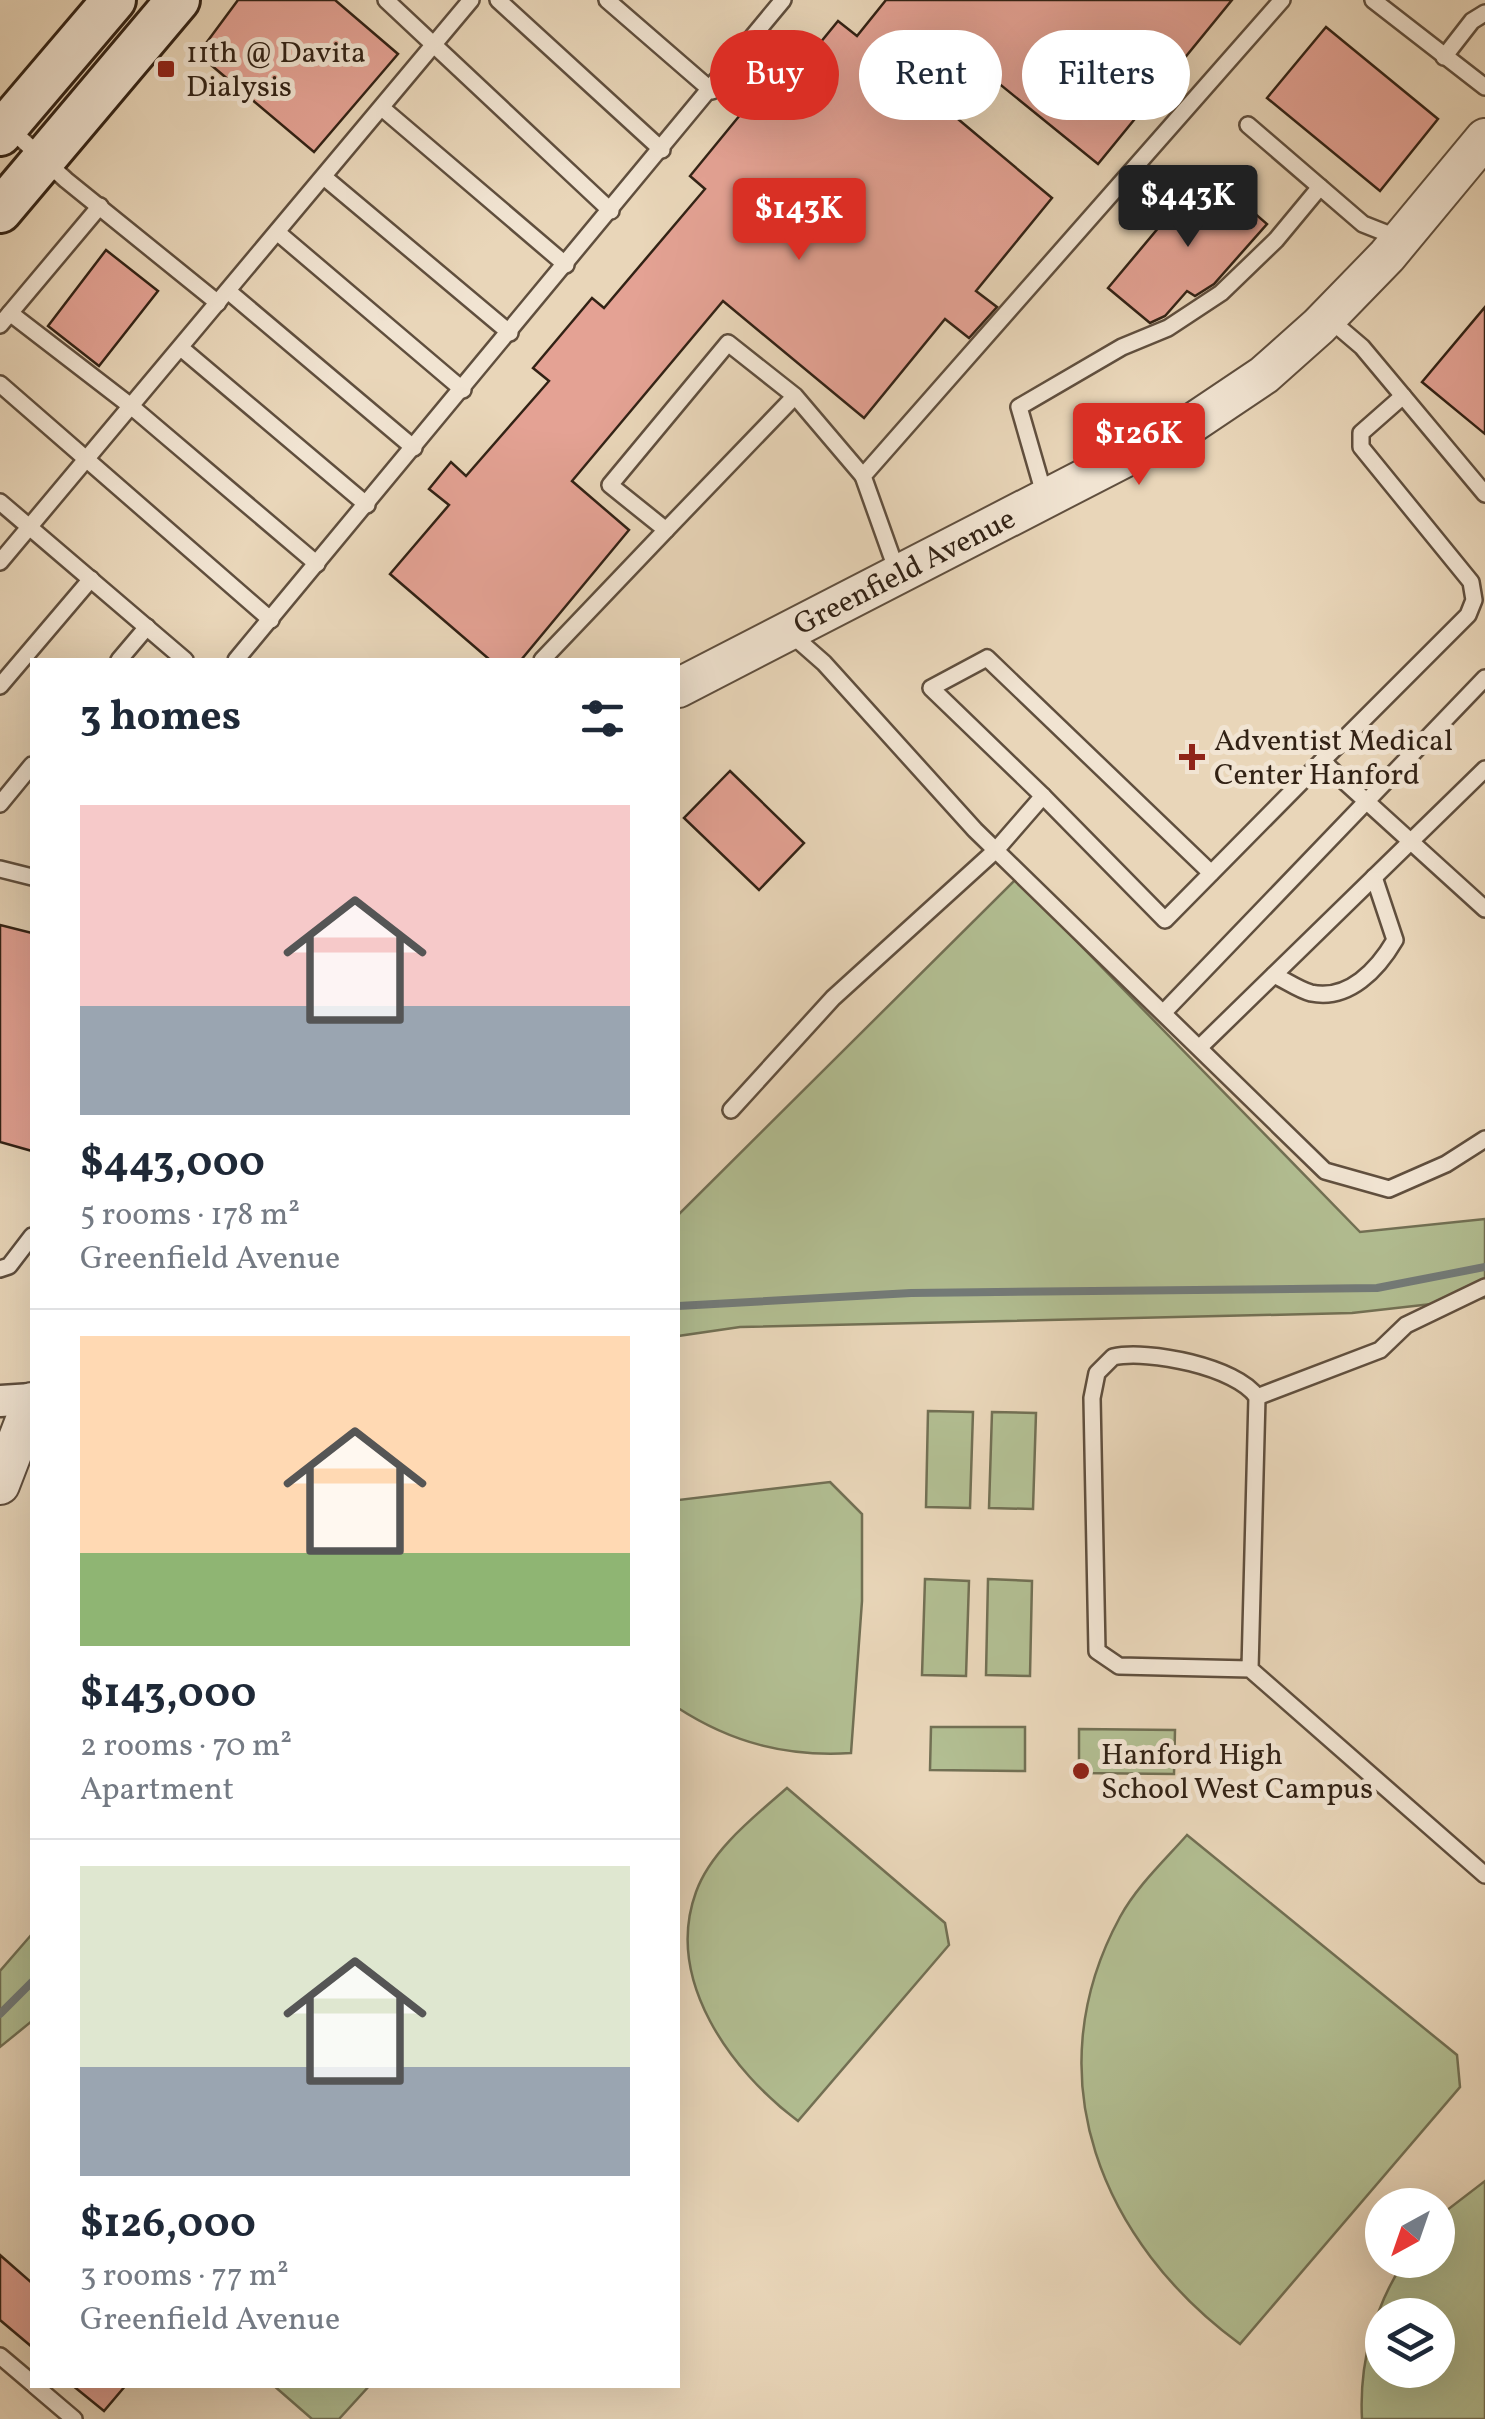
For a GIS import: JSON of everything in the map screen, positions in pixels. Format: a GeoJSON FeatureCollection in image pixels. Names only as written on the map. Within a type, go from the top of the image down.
{"type":"FeatureCollection","features":[{"type":"Feature","properties":{"kind":"main road"},"geometry":{"type":"LineString","coordinates":[[4,130],[114,0]]}},
{"type":"Feature","properties":{"kind":"main road"},"geometry":{"type":"LineString","coordinates":[[0,211],[178,0]]}},
{"type":"Feature","properties":{"kind":"street","name":"Greenfield Avenue"},"geometry":{"type":"LineString","coordinates":[[680,687],[1194,422],[1264,376],[1328,318],[1401,239],[1485,138]]}},
{"type":"Feature","properties":{"kind":"street"},"geometry":{"type":"LineString","coordinates":[[0,1401],[30,1400]]}},
{"type":"Feature","properties":{"kind":"street"},"geometry":{"type":"LineString","coordinates":[[0,1485],[30,1405]]}},
{"type":"Feature","properties":{"kind":"lane"},"geometry":{"type":"LineString","coordinates":[[386,0],[611,211]]}},
{"type":"Feature","properties":{"kind":"lane"},"geometry":{"type":"LineString","coordinates":[[0,562],[471,0]]}},
{"type":"Feature","properties":{"kind":"lane"},"geometry":{"type":"LineString","coordinates":[[498,0],[662,150]]}},
{"type":"Feature","properties":{"kind":"lane"},"geometry":{"type":"LineString","coordinates":[[606,0],[710,89]]}},
{"type":"Feature","properties":{"kind":"lane"},"geometry":{"type":"LineString","coordinates":[[760,30],[783,0]]}},
{"type":"Feature","properties":{"kind":"lane"},"geometry":{"type":"LineString","coordinates":[[863,476],[1282,0]]}},
{"type":"Feature","properties":{"kind":"lane"},"geometry":{"type":"LineString","coordinates":[[1373,0],[1485,87]]}},
{"type":"Feature","properties":{"kind":"lane"},"geometry":{"type":"LineString","coordinates":[[1444,57],[1472,20],[1485,12],[1471,0]]}},
{"type":"Feature","properties":{"kind":"lane"},"geometry":{"type":"LineString","coordinates":[[238,658],[710,93]]}},
{"type":"Feature","properties":{"kind":"lane"},"geometry":{"type":"LineString","coordinates":[[382,108],[566,265]]}},
{"type":"Feature","properties":{"kind":"lane"},"geometry":{"type":"LineString","coordinates":[[1248,125],[1362,224],[1401,239]]}},
{"type":"Feature","properties":{"kind":"lane"},"geometry":{"type":"LineString","coordinates":[[4,130],[45,158],[100,206],[223,297],[414,448]]}},
{"type":"Feature","properties":{"kind":"lane"},"geometry":{"type":"LineString","coordinates":[[324,177],[510,333]]}},
{"type":"Feature","properties":{"kind":"lane"},"geometry":{"type":"LineString","coordinates":[[1045,498],[1019,407],[1122,347],[1168,328],[1221,293],[1276,240],[1320,187]]}},
{"type":"Feature","properties":{"kind":"lane"},"geometry":{"type":"LineString","coordinates":[[100,206],[5,319],[132,407],[318,564]]}},
{"type":"Feature","properties":{"kind":"lane"},"geometry":{"type":"LineString","coordinates":[[277,232],[463,390]]}},
{"type":"Feature","properties":{"kind":"lane"},"geometry":{"type":"LineString","coordinates":[[1328,318],[1362,347],[1485,493]]}},
{"type":"Feature","properties":{"kind":"lane"},"geometry":{"type":"LineString","coordinates":[[666,530],[610,485],[728,343],[795,396],[863,476],[898,574]]}},
{"type":"Feature","properties":{"kind":"lane"},"geometry":{"type":"LineString","coordinates":[[181,348],[367,504]]}},
{"type":"Feature","properties":{"kind":"lane"},"geometry":{"type":"LineString","coordinates":[[0,384],[271,620]]}},
{"type":"Feature","properties":{"kind":"lane"},"geometry":{"type":"LineString","coordinates":[[544,658],[795,396]]}},
{"type":"Feature","properties":{"kind":"lane"},"geometry":{"type":"LineString","coordinates":[[1210,874],[987,658],[932,688],[1165,920],[1468,615],[1474,600],[1471,582],[1360,448],[1361,433],[1403,396]]}},
{"type":"Feature","properties":{"kind":"lane"},"geometry":{"type":"LineString","coordinates":[[0,502],[184,658]]}},
{"type":"Feature","properties":{"kind":"lane"},"geometry":{"type":"LineString","coordinates":[[0,686],[91,579]]}},
{"type":"Feature","properties":{"kind":"lane"},"geometry":{"type":"LineString","coordinates":[[121,658],[147,627]]}},
{"type":"Feature","properties":{"kind":"lane"},"geometry":{"type":"LineString","coordinates":[[788,631],[824,662],[996,850],[1325,1172],[1389,1190],[1446,1164],[1485,1139]]}},
{"type":"Feature","properties":{"kind":"lane"},"geometry":{"type":"LineString","coordinates":[[1164,1012],[1485,678]]}},
{"type":"Feature","properties":{"kind":"lane"},"geometry":{"type":"LineString","coordinates":[[1322,761],[1410,843],[1482,900]]}},
{"type":"Feature","properties":{"kind":"lane"},"geometry":{"type":"LineString","coordinates":[[0,804],[30,767]]}},
{"type":"Feature","properties":{"kind":"lane"},"geometry":{"type":"LineString","coordinates":[[1200,1047],[1485,770]]}},
{"type":"Feature","properties":{"kind":"lane"},"geometry":{"type":"LineString","coordinates":[[731,1110],[834,998],[996,850],[1043,796]]}},
{"type":"Feature","properties":{"kind":"lane"},"geometry":{"type":"LineString","coordinates":[[0,869],[30,876]]}},
{"type":"Feature","properties":{"kind":"lane"},"geometry":{"type":"LineString","coordinates":[[1274,974],[1311,993],[1345,990],[1380,966],[1394,940],[1374,878]]}},
{"type":"Feature","properties":{"kind":"lane"},"geometry":{"type":"LineString","coordinates":[[0,1269],[8,1266],[30,1238]]}},
{"type":"Feature","properties":{"kind":"lane"},"geometry":{"type":"LineString","coordinates":[[1257,1397],[1380,1350],[1406,1325],[1485,1287]]}},
{"type":"Feature","properties":{"kind":"lane"},"geometry":{"type":"LineString","coordinates":[[1250,1669],[1257,1397],[1244,1382],[1206,1366],[1122,1355],[1101,1366],[1092,1398],[1096,1651],[1119,1666],[1250,1669],[1485,1875]]}},
{"type":"Feature","properties":{"kind":"lane"},"geometry":{"type":"LineString","coordinates":[[0,2356],[30,2381]]}},
{"type":"Feature","properties":{"kind":"lane"},"geometry":{"type":"LineString","coordinates":[[39,2388],[74,2419]]}},
{"type":"Feature","properties":{"kind":"green space"},"geometry":{"type":"Polygon","coordinates":[[[1016,879],[1360,1232],[1485,1219],[1485,1298],[1352,1313],[740,1327],[680,1336],[680,1213],[1016,879]]]}},
{"type":"Feature","properties":{"kind":"green space"},"geometry":{"type":"Polygon","coordinates":[[[928,1411],[973,1412],[970,1508],[926,1507],[928,1411]]]}},
{"type":"Feature","properties":{"kind":"green space"},"geometry":{"type":"Polygon","coordinates":[[[992,1412],[1036,1413],[1033,1509],[989,1508],[992,1412]]]}},
{"type":"Feature","properties":{"kind":"green space"},"geometry":{"type":"Polygon","coordinates":[[[830,1482],[862,1514],[862,1601],[851,1753],[805,1753],[761,1745],[719,1730],[680,1709],[680,1500],[830,1482]]]}},
{"type":"Feature","properties":{"kind":"green space"},"geometry":{"type":"Polygon","coordinates":[[[925,1579],[969,1581],[966,1676],[922,1675],[925,1579]]]}},
{"type":"Feature","properties":{"kind":"green space"},"geometry":{"type":"Polygon","coordinates":[[[988,1579],[1032,1581],[1030,1676],[986,1675],[988,1579]]]}},
{"type":"Feature","properties":{"kind":"green space"},"geometry":{"type":"Polygon","coordinates":[[[931,1727],[1025,1727],[1025,1771],[930,1770],[931,1727]]]}},
{"type":"Feature","properties":{"kind":"green space"},"geometry":{"type":"Polygon","coordinates":[[[1079,1729],[1175,1730],[1174,1774],[1079,1773],[1079,1729]]]}},
{"type":"Feature","properties":{"kind":"green space"},"geometry":{"type":"Polygon","coordinates":[[[787,1788],[945,1923],[949,1945],[798,2121],[749,2076],[728,2050],[710,2021],[689,1958],[688,1925],[703,1877],[735,1835],[787,1788]]]}},
{"type":"Feature","properties":{"kind":"green space"},"geometry":{"type":"Polygon","coordinates":[[[1187,1835],[1457,2055],[1460,2087],[1374,2188],[1365,2188],[1365,2198],[1240,2344],[1192,2303],[1151,2257],[1118,2207],[1096,2153],[1083,2096],[1083,2037],[1095,1977],[1120,1917],[1151,1874],[1187,1835]]]}},
{"type":"Feature","properties":{"kind":"green space"},"geometry":{"type":"Polygon","coordinates":[[[30,1936],[30,2023],[0,2047],[0,1971],[30,1936]]]}},
{"type":"Feature","properties":{"kind":"green space"},"geometry":{"type":"Polygon","coordinates":[[[1485,2181],[1485,2419],[1362,2419],[1365,2363],[1365,2388],[1455,2388],[1455,2298],[1385,2297],[1394,2278],[1455,2278],[1455,2204],[1485,2181]]]}},
{"type":"Feature","properties":{"kind":"green space"},"geometry":{"type":"Polygon","coordinates":[[[276,2388],[367,2388],[339,2419],[312,2419],[276,2388]]]}},
{"type":"Feature","properties":{"kind":"building"},"geometry":{"type":"Polygon","coordinates":[[[238,0],[335,0],[398,54],[314,152],[198,54],[238,0]]]}},
{"type":"Feature","properties":{"kind":"building"},"geometry":{"type":"Polygon","coordinates":[[[886,0],[1232,0],[1190,51],[1190,30],[1022,30],[1022,102],[1002,86],[1002,30],[862,30],[886,0]]]}},
{"type":"Feature","properties":{"kind":"building"},"geometry":{"type":"Polygon","coordinates":[[[838,21],[857,36],[859,34],[859,120],[959,120],[1052,198],[976,291],[997,307],[969,338],[945,319],[864,418],[723,301],[572,481],[629,530],[523,658],[488,658],[390,574],[449,505],[429,489],[451,462],[466,476],[549,381],[533,368],[592,298],[604,308],[705,189],[690,176],[736,120],[839,120],[839,30],[831,30],[838,21]]]}},
{"type":"Feature","properties":{"kind":"building"},"geometry":{"type":"Polygon","coordinates":[[[1326,27],[1438,119],[1380,191],[1267,98],[1326,27]]]}},
{"type":"Feature","properties":{"kind":"building"},"geometry":{"type":"Polygon","coordinates":[[[1044,120],[1134,120],[1098,164],[1044,120]]]}},
{"type":"Feature","properties":{"kind":"building"},"geometry":{"type":"Polygon","coordinates":[[[1206,171],[1267,224],[1214,284],[1195,296],[1187,291],[1165,316],[1150,323],[1108,288],[1206,171]]]}},
{"type":"Feature","properties":{"kind":"building"},"geometry":{"type":"Polygon","coordinates":[[[106,250],[158,291],[99,366],[48,326],[106,250]]]}},
{"type":"Feature","properties":{"kind":"building"},"geometry":{"type":"Polygon","coordinates":[[[1485,307],[1485,434],[1422,382],[1485,307]]]}},
{"type":"Feature","properties":{"kind":"building"},"geometry":{"type":"Polygon","coordinates":[[[730,771],[804,843],[759,890],[684,818],[730,771]]]}},
{"type":"Feature","properties":{"kind":"building"},"geometry":{"type":"Polygon","coordinates":[[[0,925],[30,932],[30,1150],[0,1142],[0,925]]]}},
{"type":"Feature","properties":{"kind":"building"},"geometry":{"type":"Polygon","coordinates":[[[0,2255],[30,2281],[30,2345],[0,2320],[0,2255]]]}},
{"type":"Feature","properties":{"kind":"building"},"geometry":{"type":"Polygon","coordinates":[[[76,2388],[123,2388],[104,2411],[76,2388]]]}},
{"type":"Feature","properties":{"kind":"waterway"},"geometry":{"type":"LineString","coordinates":[[680,1306],[911,1293],[1377,1288],[1485,1267]]}},
{"type":"Feature","properties":{"kind":"waterway"},"geometry":{"type":"LineString","coordinates":[[0,2014],[30,1984]]}},
{"type":"Feature","properties":{"kind":"place","name":"11th @ Davita Dialysis"},"geometry":{"type":"Point","coordinates":[166,69]}},
{"type":"Feature","properties":{"kind":"place","name":"Adventist Medical Center Hanford"},"geometry":{"type":"Point","coordinates":[1192,757]}},
{"type":"Feature","properties":{"kind":"place","name":"Hanford High School West Campus"},"geometry":{"type":"Point","coordinates":[1081,1771]}}]}
